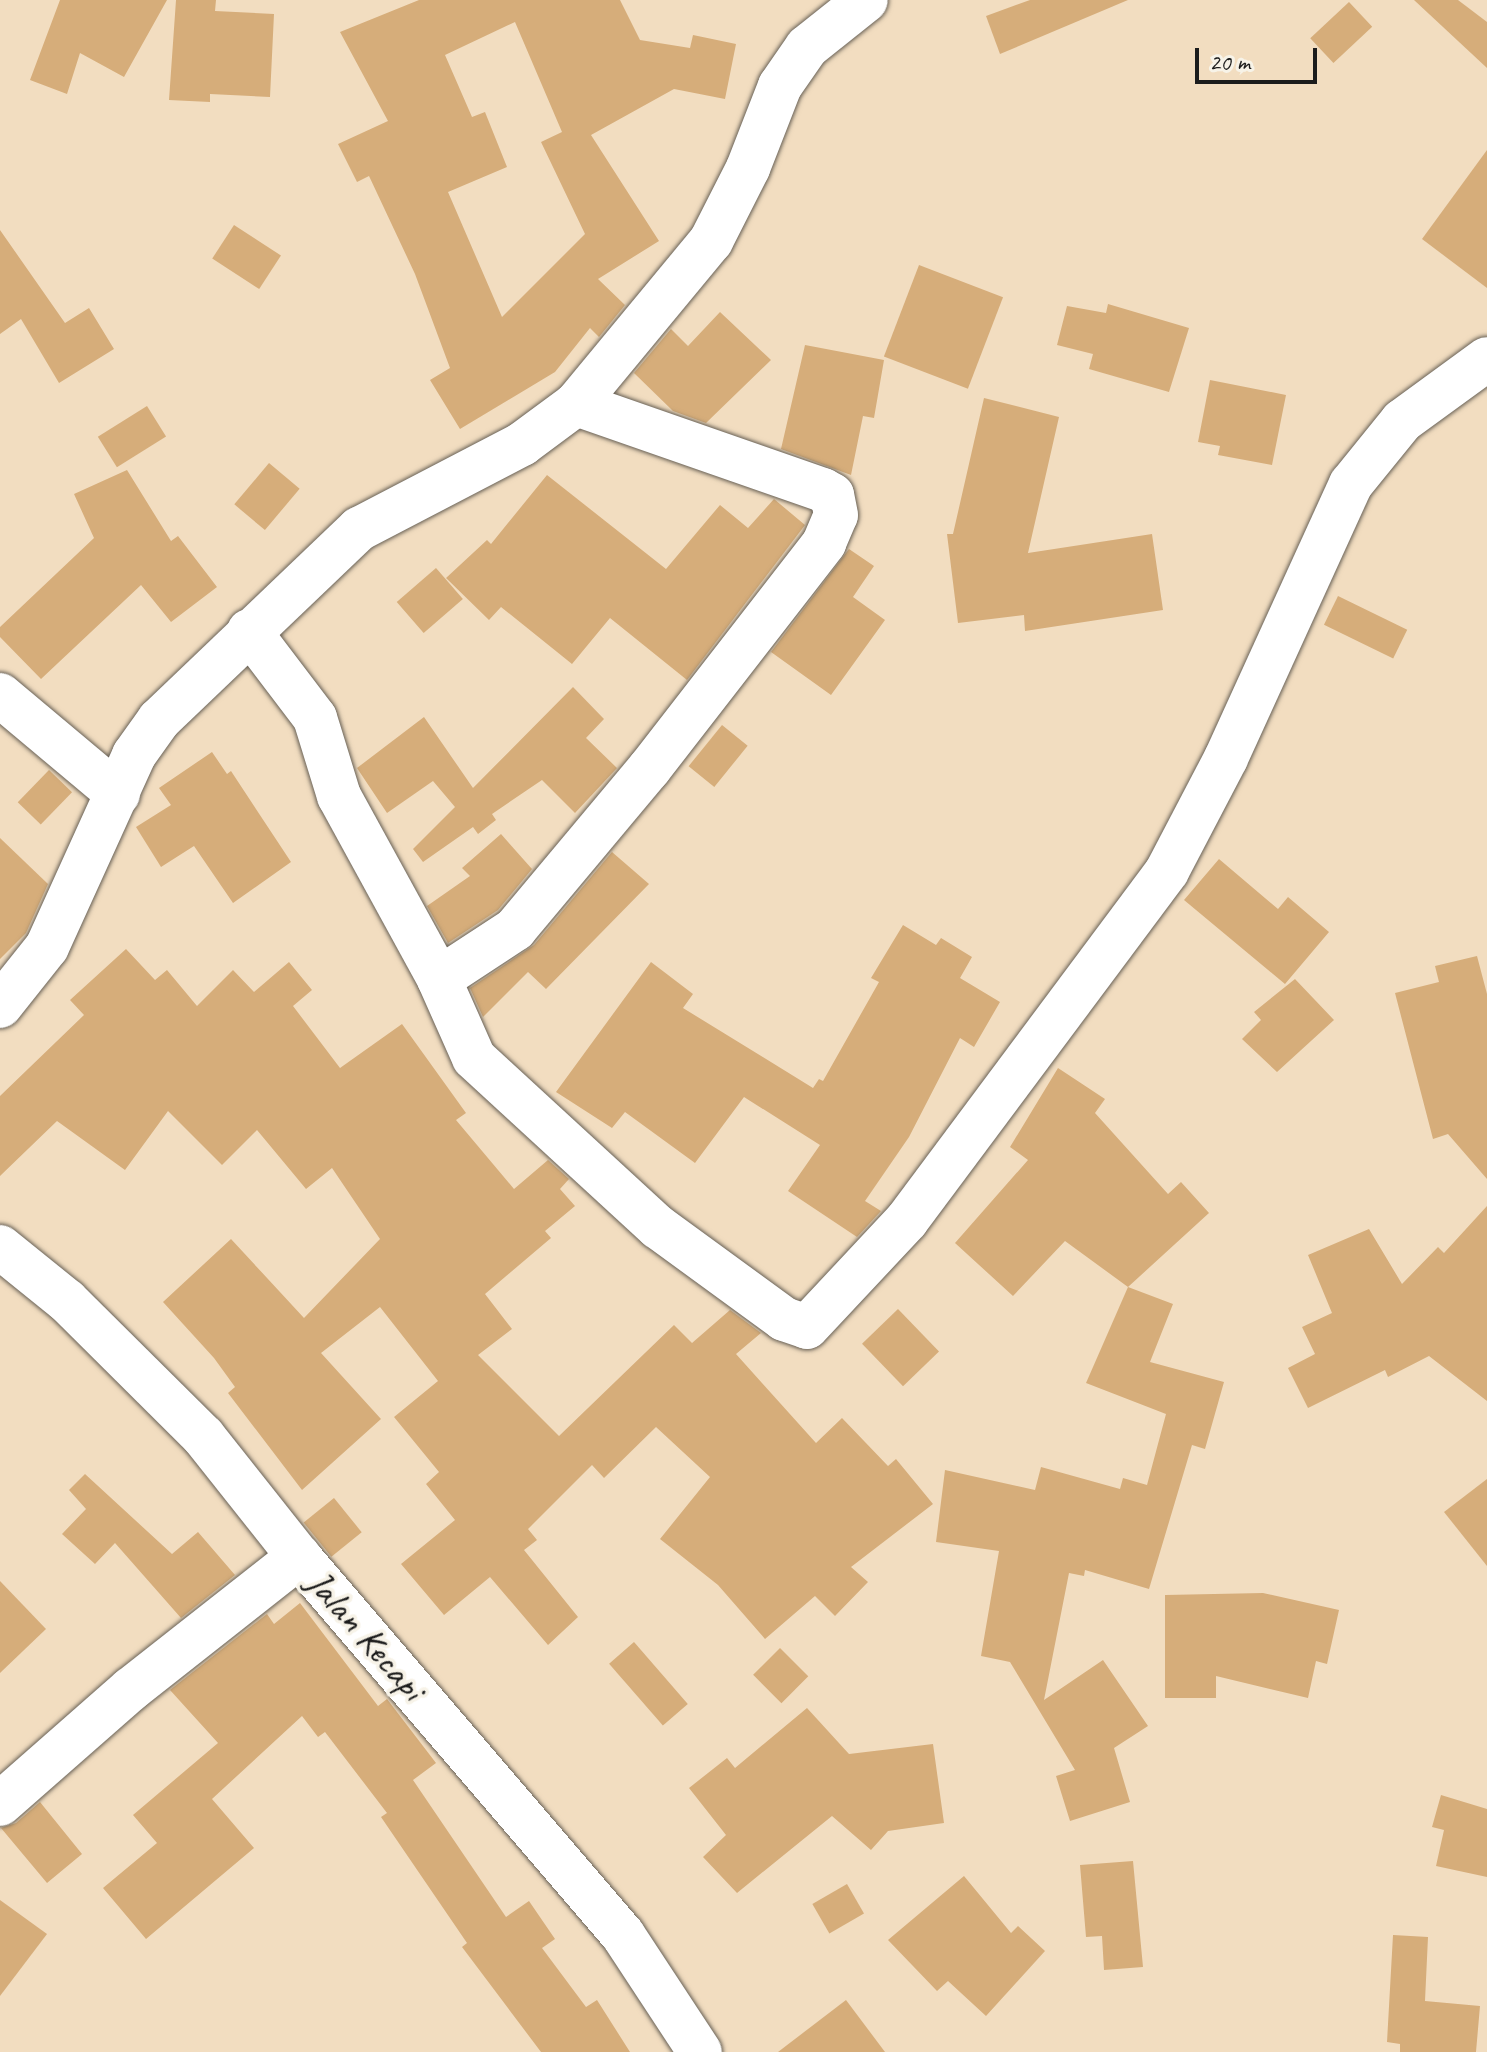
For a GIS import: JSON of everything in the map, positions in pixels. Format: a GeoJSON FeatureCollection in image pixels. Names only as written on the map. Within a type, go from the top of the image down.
{"type":"FeatureCollection","features":[{"type":"Feature","properties":{"kind":"street"},"geometry":{"type":"LineString","coordinates":[[0,1006],[47,947],[134,755],[159,720],[359,529],[522,444],[576,404],[711,241],[748,168],[780,86],[807,47],[866,0]]}},
{"type":"Feature","properties":{"kind":"street"},"geometry":{"type":"LineString","coordinates":[[249,631],[315,718],[339,796],[439,979],[474,1058],[658,1227],[723,1278],[784,1319],[807,1327],[907,1220],[1167,871],[1226,758],[1351,484],[1402,421],[1487,359]]}},
{"type":"Feature","properties":{"kind":"street"},"geometry":{"type":"LineString","coordinates":[[439,979],[515,929],[659,757],[824,543],[836,515],[832,495],[823,490],[576,404]]}},
{"type":"Feature","properties":{"kind":"street"},"geometry":{"type":"LineString","coordinates":[[0,695],[118,794]]}},
{"type":"Feature","properties":{"kind":"street","name":"Jalan Kecapi"},"geometry":{"type":"LineString","coordinates":[[0,1247],[67,1301],[170,1402],[623,1935],[700,2052]]}},
{"type":"Feature","properties":{"kind":"street"},"geometry":{"type":"LineString","coordinates":[[0,1804],[131,1689],[299,1557]]}},
{"type":"Feature","properties":{"kind":"building"},"geometry":{"type":"Polygon","coordinates":[[[60,0],[167,0],[124,77],[80,53],[67,94],[30,80],[60,0]]]}},
{"type":"Feature","properties":{"kind":"building"},"geometry":{"type":"Polygon","coordinates":[[[176,0],[216,0],[215,11],[274,14],[270,97],[210,94],[210,102],[169,100],[176,0]]]}},
{"type":"Feature","properties":{"kind":"building"},"geometry":{"type":"Polygon","coordinates":[[[419,0],[620,0],[640,40],[690,48],[693,35],[736,44],[725,99],[674,89],[591,135],[659,241],[598,279],[625,305],[599,337],[590,328],[555,372],[460,429],[430,380],[450,368],[415,274],[369,176],[357,182],[338,144],[388,121],[340,32],[419,0]],[[515,22],[445,55],[472,117],[485,112],[507,167],[448,192],[502,317],[585,234],[541,142],[562,132],[515,22]]]}},
{"type":"Feature","properties":{"kind":"building"},"geometry":{"type":"Polygon","coordinates":[[[1030,0],[1128,0],[1000,54],[986,16],[1030,0]]]}},
{"type":"Feature","properties":{"kind":"building"},"geometry":{"type":"Polygon","coordinates":[[[1414,0],[1458,0],[1487,22],[1487,68],[1414,0]]]}},
{"type":"Feature","properties":{"kind":"building"},"geometry":{"type":"Polygon","coordinates":[[[1349,2],[1372,27],[1333,63],[1310,38],[1349,2]]]}},
{"type":"Feature","properties":{"kind":"building"},"geometry":{"type":"Polygon","coordinates":[[[1487,150],[1487,288],[1422,239],[1487,150]]]}},
{"type":"Feature","properties":{"kind":"building"},"geometry":{"type":"Polygon","coordinates":[[[234,225],[281,255],[259,289],[212,259],[234,225]]]}},
{"type":"Feature","properties":{"kind":"building"},"geometry":{"type":"Polygon","coordinates":[[[0,230],[65,323],[89,308],[114,349],[59,383],[21,319],[0,334],[0,230]]]}},
{"type":"Feature","properties":{"kind":"building"},"geometry":{"type":"Polygon","coordinates":[[[919,265],[1003,297],[968,389],[884,356],[919,265]]]}},
{"type":"Feature","properties":{"kind":"building"},"geometry":{"type":"Polygon","coordinates":[[[1108,304],[1189,328],[1169,392],[1089,369],[1093,354],[1057,345],[1067,306],[1106,313],[1108,304]]]}},
{"type":"Feature","properties":{"kind":"building"},"geometry":{"type":"Polygon","coordinates":[[[720,312],[771,360],[706,423],[673,411],[634,373],[671,329],[688,346],[720,312]]]}},
{"type":"Feature","properties":{"kind":"building"},"geometry":{"type":"Polygon","coordinates":[[[805,345],[884,360],[874,418],[863,416],[851,475],[781,449],[805,345]]]}},
{"type":"Feature","properties":{"kind":"building"},"geometry":{"type":"Polygon","coordinates":[[[1210,380],[1286,395],[1272,465],[1218,455],[1220,446],[1198,442],[1210,380]]]}},
{"type":"Feature","properties":{"kind":"building"},"geometry":{"type":"Polygon","coordinates":[[[984,398],[1059,417],[1028,553],[1152,534],[1163,610],[1025,631],[1024,615],[958,623],[947,534],[953,534],[984,398]]]}},
{"type":"Feature","properties":{"kind":"building"},"geometry":{"type":"Polygon","coordinates":[[[147,406],[166,437],[117,467],[98,437],[147,406]]]}},
{"type":"Feature","properties":{"kind":"building"},"geometry":{"type":"Polygon","coordinates":[[[269,463],[300,489],[265,530],[234,504],[269,463]]]}},
{"type":"Feature","properties":{"kind":"building"},"geometry":{"type":"Polygon","coordinates":[[[127,470],[171,541],[178,536],[217,587],[171,622],[141,585],[41,679],[0,637],[0,627],[94,538],[74,494],[127,470]]]}},
{"type":"Feature","properties":{"kind":"building"},"geometry":{"type":"Polygon","coordinates":[[[547,475],[666,569],[720,505],[748,528],[774,499],[805,525],[687,680],[610,618],[572,664],[501,607],[489,620],[446,578],[487,540],[491,544],[547,475]]]}},
{"type":"Feature","properties":{"kind":"building"},"geometry":{"type":"Polygon","coordinates":[[[849,549],[874,566],[853,597],[885,620],[831,695],[771,652],[849,549]]]}},
{"type":"Feature","properties":{"kind":"building"},"geometry":{"type":"Polygon","coordinates":[[[436,568],[463,599],[424,633],[397,602],[436,568]]]}},
{"type":"Feature","properties":{"kind":"building"},"geometry":{"type":"Polygon","coordinates":[[[1338,596],[1407,630],[1393,659],[1324,625],[1338,596]]]}},
{"type":"Feature","properties":{"kind":"building"},"geometry":{"type":"Polygon","coordinates":[[[573,687],[604,719],[586,738],[617,768],[575,813],[542,780],[492,814],[496,820],[478,834],[473,827],[423,862],[413,849],[455,807],[433,781],[387,813],[357,768],[424,717],[473,788],[573,687]]]}},
{"type":"Feature","properties":{"kind":"building"},"geometry":{"type":"Polygon","coordinates":[[[722,725],[748,746],[714,787],[689,766],[722,725]]]}},
{"type":"Feature","properties":{"kind":"building"},"geometry":{"type":"Polygon","coordinates":[[[212,752],[227,774],[231,771],[291,862],[233,903],[194,846],[161,867],[136,827],[171,805],[159,788],[212,752]]]}},
{"type":"Feature","properties":{"kind":"building"},"geometry":{"type":"Polygon","coordinates":[[[49,770],[72,792],[41,825],[18,802],[49,770]]]}},
{"type":"Feature","properties":{"kind":"building"},"geometry":{"type":"Polygon","coordinates":[[[501,834],[532,869],[498,910],[448,943],[427,906],[470,876],[462,868],[501,834]]]}},
{"type":"Feature","properties":{"kind":"building"},"geometry":{"type":"Polygon","coordinates":[[[0,838],[48,884],[26,933],[0,959],[0,838]]]}},
{"type":"Feature","properties":{"kind":"building"},"geometry":{"type":"Polygon","coordinates":[[[612,852],[649,884],[546,989],[528,972],[483,1017],[470,988],[534,945],[612,852]]]}},
{"type":"Feature","properties":{"kind":"building"},"geometry":{"type":"Polygon","coordinates":[[[1219,859],[1278,909],[1288,897],[1329,932],[1285,984],[1184,900],[1219,859]]]}},
{"type":"Feature","properties":{"kind":"building"},"geometry":{"type":"Polygon","coordinates":[[[903,925],[936,945],[941,938],[972,957],[960,978],[1000,1002],[974,1047],[960,1038],[909,1137],[865,1201],[881,1211],[857,1237],[788,1191],[820,1145],[744,1097],[695,1163],[625,1112],[612,1128],[556,1092],[651,962],[693,994],[683,1008],[813,1088],[819,1079],[823,1081],[879,982],[871,978],[903,925]]]}},
{"type":"Feature","properties":{"kind":"building"},"geometry":{"type":"Polygon","coordinates":[[[126,949],[155,980],[167,970],[197,1006],[233,970],[254,992],[289,962],[312,990],[293,1006],[340,1068],[402,1024],[466,1113],[456,1120],[514,1189],[548,1160],[569,1179],[560,1189],[575,1206],[545,1231],[551,1238],[485,1294],[512,1329],[478,1355],[559,1436],[674,1325],[692,1343],[730,1310],[761,1333],[736,1354],[816,1443],[842,1418],[888,1466],[896,1459],[933,1504],[851,1567],[868,1582],[835,1616],[815,1596],[765,1639],[718,1585],[660,1539],[710,1477],[656,1427],[604,1478],[592,1465],[528,1529],[537,1540],[524,1550],[578,1617],[548,1645],[490,1577],[444,1615],[401,1564],[455,1520],[426,1484],[439,1472],[394,1417],[438,1381],[380,1307],[321,1353],[381,1419],[302,1490],[228,1393],[235,1387],[214,1358],[163,1302],[231,1239],[304,1318],[380,1239],[332,1168],[306,1189],[257,1130],[222,1165],[168,1111],[125,1170],[57,1121],[0,1176],[0,1096],[84,1015],[70,1000],[126,949]]]}},
{"type":"Feature","properties":{"kind":"building"},"geometry":{"type":"Polygon","coordinates":[[[1477,956],[1487,994],[1487,1179],[1448,1134],[1433,1139],[1395,993],[1439,982],[1435,966],[1477,956]]]}},
{"type":"Feature","properties":{"kind":"building"},"geometry":{"type":"Polygon","coordinates":[[[1295,979],[1334,1020],[1277,1072],[1242,1039],[1261,1020],[1254,1012],[1295,979]]]}},
{"type":"Feature","properties":{"kind":"building"},"geometry":{"type":"Polygon","coordinates":[[[1058,1068],[1105,1099],[1095,1113],[1168,1194],[1181,1182],[1209,1213],[1128,1287],[1065,1241],[1013,1296],[955,1243],[1028,1160],[1010,1147],[1058,1068]]]}},
{"type":"Feature","properties":{"kind":"building"},"geometry":{"type":"Polygon","coordinates":[[[1487,1206],[1487,1401],[1429,1356],[1388,1377],[1385,1370],[1308,1408],[1288,1368],[1315,1354],[1302,1327],[1332,1313],[1308,1255],[1369,1229],[1402,1284],[1438,1247],[1444,1253],[1487,1206]]]}},
{"type":"Feature","properties":{"kind":"building"},"geometry":{"type":"Polygon","coordinates":[[[1128,1287],[1173,1304],[1150,1362],[1224,1382],[1205,1449],[1192,1445],[1149,1589],[1085,1570],[1084,1576],[1069,1573],[1044,1700],[1103,1660],[1148,1726],[1114,1748],[1130,1802],[1070,1821],[1056,1776],[1075,1770],[1010,1662],[981,1656],[999,1551],[936,1542],[945,1470],[1035,1490],[1041,1467],[1120,1489],[1123,1478],[1147,1485],[1166,1414],[1086,1383],[1128,1287]]]}},
{"type":"Feature","properties":{"kind":"building"},"geometry":{"type":"Polygon","coordinates":[[[898,1309],[939,1351],[903,1386],[862,1344],[898,1309]]]}},
{"type":"Feature","properties":{"kind":"building"},"geometry":{"type":"Polygon","coordinates":[[[85,1474],[172,1554],[198,1532],[235,1575],[181,1618],[115,1543],[95,1564],[62,1534],[86,1509],[69,1490],[85,1474]]]}},
{"type":"Feature","properties":{"kind":"building"},"geometry":{"type":"Polygon","coordinates":[[[1487,1479],[1487,1566],[1444,1512],[1487,1479]]]}},
{"type":"Feature","properties":{"kind":"building"},"geometry":{"type":"Polygon","coordinates":[[[334,1498],[362,1532],[331,1557],[304,1523],[334,1498]]]}},
{"type":"Feature","properties":{"kind":"building"},"geometry":{"type":"Polygon","coordinates":[[[0,1581],[46,1629],[0,1673],[0,1581]]]}},
{"type":"Feature","properties":{"kind":"building"},"geometry":{"type":"Polygon","coordinates":[[[1263,1593],[1339,1610],[1327,1664],[1316,1661],[1308,1698],[1216,1676],[1216,1698],[1165,1698],[1165,1595],[1263,1593]]]}},
{"type":"Feature","properties":{"kind":"building"},"geometry":{"type":"Polygon","coordinates":[[[300,1603],[378,1706],[387,1699],[436,1763],[413,1780],[506,1917],[529,1901],[555,1939],[542,1948],[586,2007],[597,2000],[630,2052],[541,2052],[462,1947],[467,1943],[381,1817],[387,1813],[325,1732],[318,1737],[302,1716],[212,1799],[254,1848],[146,1939],[103,1888],[157,1843],[133,1815],[218,1743],[170,1690],[267,1614],[274,1624],[300,1603]]]}},
{"type":"Feature","properties":{"kind":"building"},"geometry":{"type":"Polygon","coordinates":[[[634,1642],[688,1704],[663,1726],[609,1664],[634,1642]]]}},
{"type":"Feature","properties":{"kind":"building"},"geometry":{"type":"Polygon","coordinates":[[[780,1648],[808,1676],[781,1703],[753,1675],[780,1648]]]}},
{"type":"Feature","properties":{"kind":"building"},"geometry":{"type":"Polygon","coordinates":[[[807,1708],[849,1754],[933,1744],[944,1823],[888,1831],[871,1850],[832,1816],[737,1893],[703,1857],[726,1835],[689,1788],[727,1758],[735,1768],[807,1708]]]}},
{"type":"Feature","properties":{"kind":"building"},"geometry":{"type":"Polygon","coordinates":[[[1441,1795],[1487,1809],[1487,1877],[1436,1866],[1444,1830],[1432,1827],[1441,1795]]]}},
{"type":"Feature","properties":{"kind":"building"},"geometry":{"type":"Polygon","coordinates":[[[40,1802],[82,1854],[47,1883],[1,1828],[16,1823],[40,1802]]]}},
{"type":"Feature","properties":{"kind":"building"},"geometry":{"type":"Polygon","coordinates":[[[1133,1861],[1143,1967],[1104,1970],[1102,1936],[1086,1937],[1080,1865],[1133,1861]]]}},
{"type":"Feature","properties":{"kind":"building"},"geometry":{"type":"Polygon","coordinates":[[[964,1876],[1011,1933],[1018,1926],[1045,1951],[986,2016],[948,1981],[937,1991],[888,1940],[964,1876]]]}},
{"type":"Feature","properties":{"kind":"building"},"geometry":{"type":"Polygon","coordinates":[[[847,1884],[864,1913],[829,1933],[812,1904],[847,1884]]]}},
{"type":"Feature","properties":{"kind":"building"},"geometry":{"type":"Polygon","coordinates":[[[0,1900],[47,1934],[0,1996],[0,1900]]]}},
{"type":"Feature","properties":{"kind":"building"},"geometry":{"type":"Polygon","coordinates":[[[1393,1935],[1428,1937],[1425,2001],[1480,2006],[1476,2052],[1400,2052],[1400,2044],[1387,2042],[1393,1935]]]}},
{"type":"Feature","properties":{"kind":"building"},"geometry":{"type":"Polygon","coordinates":[[[846,2000],[885,2052],[778,2052],[846,2000]]]}}]}
